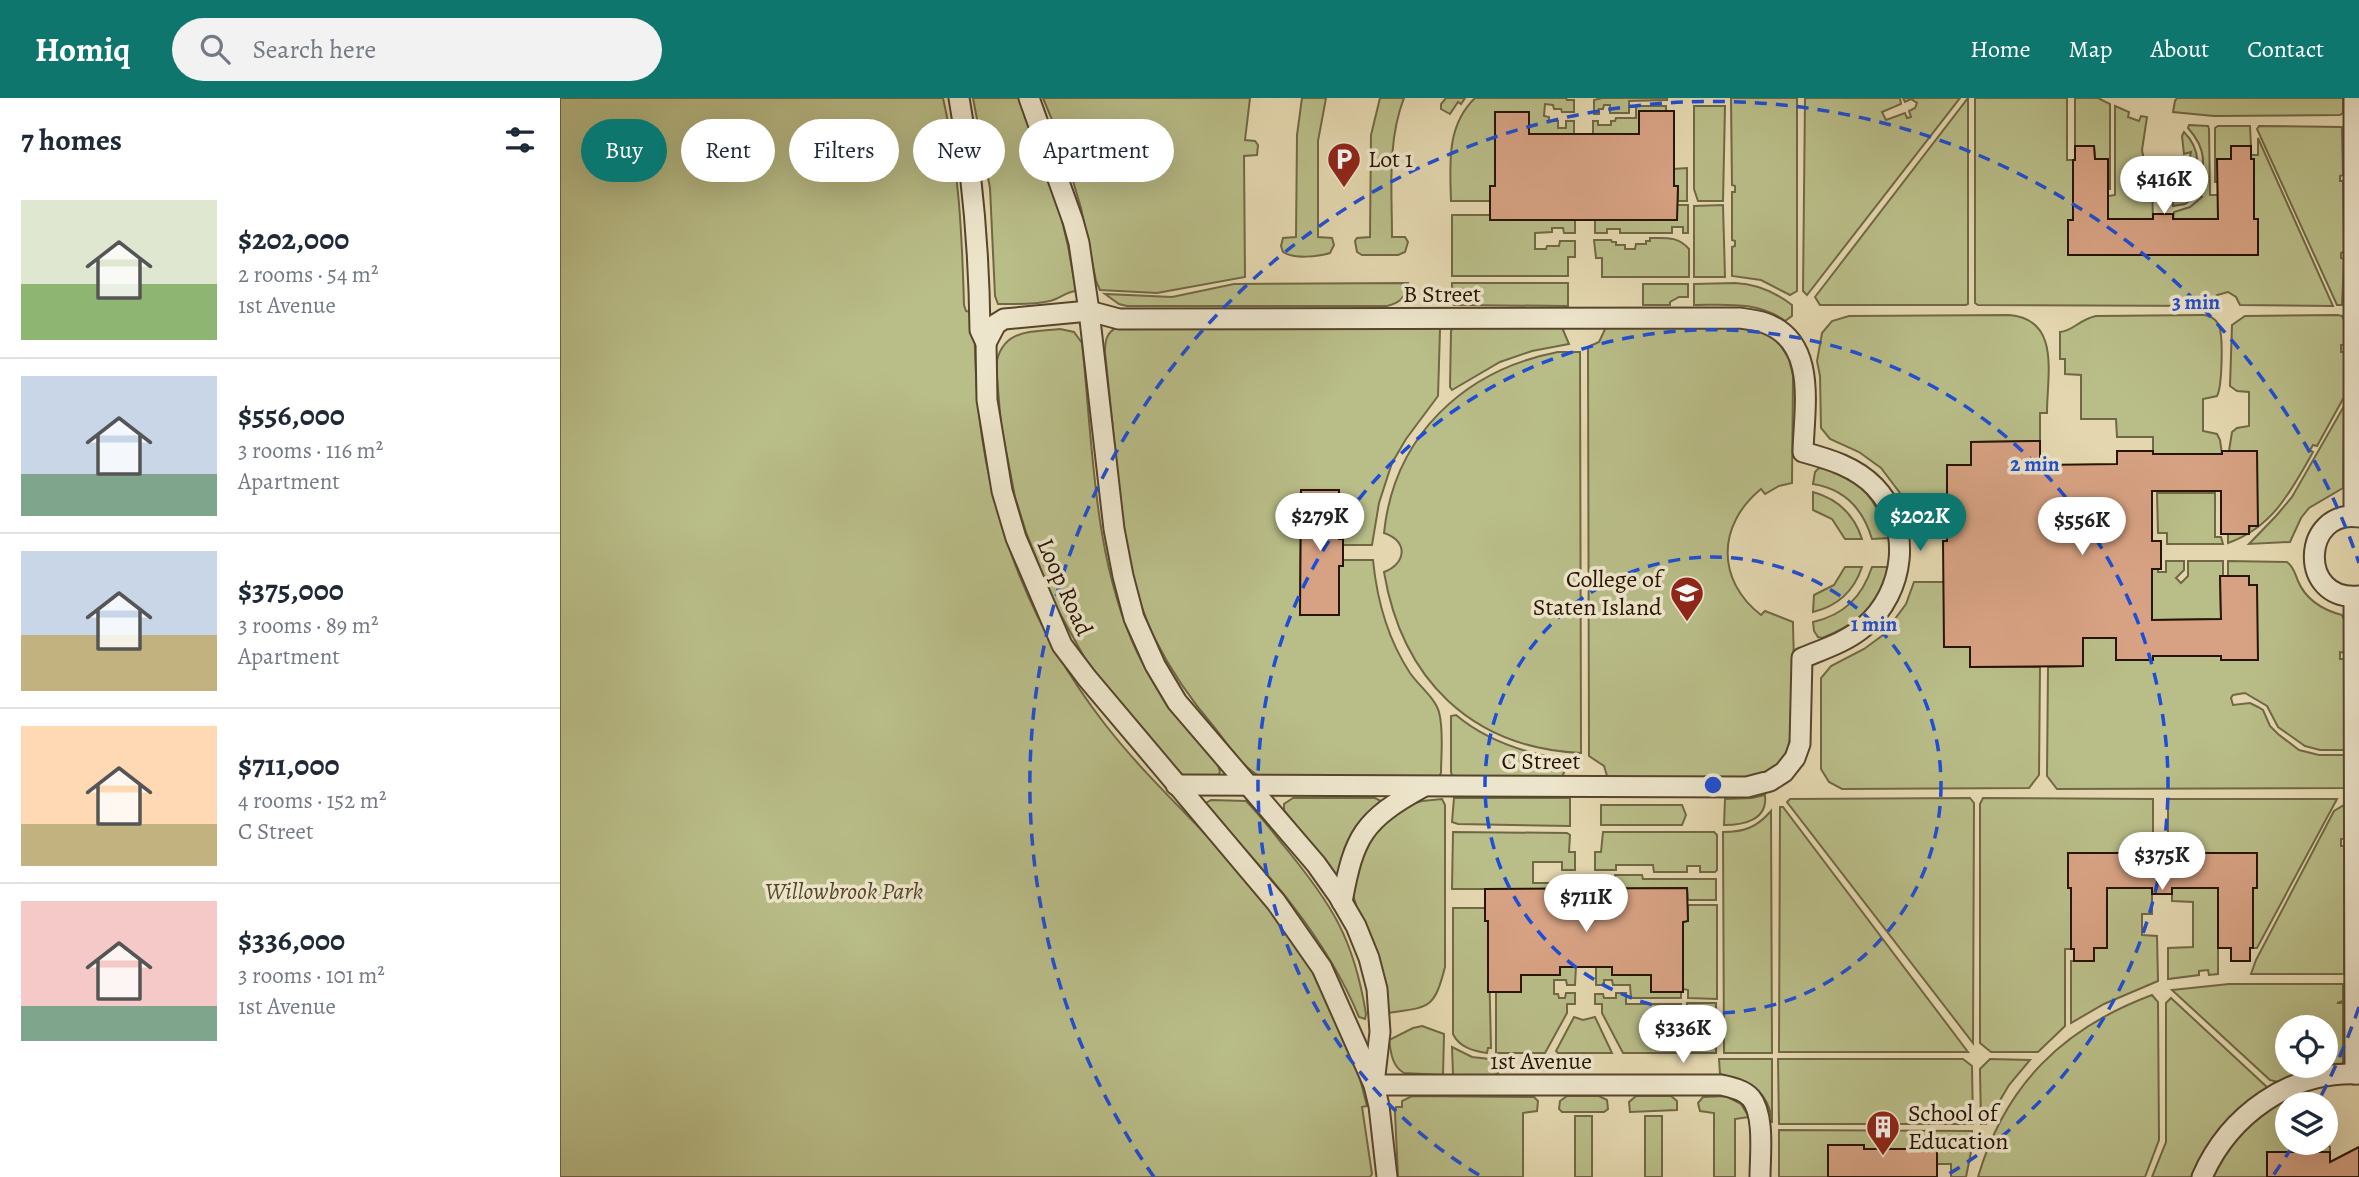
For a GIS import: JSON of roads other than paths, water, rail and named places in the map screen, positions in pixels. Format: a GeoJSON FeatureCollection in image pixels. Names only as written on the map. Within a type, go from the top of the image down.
{"type":"FeatureCollection","features":[{"type":"Feature","properties":{"kind":"street","name":"Loop Road"},"geometry":{"type":"LineString","coordinates":[[959,98],[974,188],[980,330],[986,343],[987,400],[1002,491],[1030,574],[1062,645],[1276,902],[1322,968],[1374,1085],[1387,1177]]}},
{"type":"Feature","properties":{"kind":"street","name":"Loop Road"},"geometry":{"type":"LineString","coordinates":[[1029,98],[1073,221],[1089,311],[1114,529],[1134,618],[1155,664],[1177,702],[1316,864],[1356,926],[1369,958],[1377,989],[1380,1032],[1374,1085]]}},
{"type":"Feature","properties":{"kind":"street"},"geometry":{"type":"LineString","coordinates":[[2202,1177],[2215,1151],[2231,1130],[2250,1111],[2272,1096],[2296,1084],[2322,1076],[2357,1074],[2357,596],[2343,595],[2331,590],[2315,570],[2313,557],[2315,544],[2330,523],[2342,518],[2356,517],[2354,98]]}},
{"type":"Feature","properties":{"kind":"street","name":"B Street"},"geometry":{"type":"LineString","coordinates":[[986,343],[996,324],[1004,319],[1089,311],[1119,319],[1739,318],[1766,323],[1786,335],[1798,350],[1804,369],[1803,452],[1856,471],[1876,488],[1888,506],[1900,544],[1900,566],[1885,604],[1865,626],[1839,643],[1802,658]]}},
{"type":"Feature","properties":{"kind":"street","name":"C Street"},"geometry":{"type":"LineString","coordinates":[[1176,785],[1747,787],[1770,781],[1784,772],[1795,758],[1800,744],[1802,658]]}},
{"type":"Feature","properties":{"kind":"street"},"geometry":{"type":"LineString","coordinates":[[1342,902],[1352,854],[1368,827],[1383,810],[1424,786]]}},
{"type":"Feature","properties":{"kind":"street","name":"1st Avenue"},"geometry":{"type":"LineString","coordinates":[[1374,1085],[1732,1087],[1752,1099],[1758,1110],[1760,1177]]}},
{"type":"Feature","properties":{"kind":"place","name":"Lot 1"},"geometry":{"type":"Point","coordinates":[1344,189]}},
{"type":"Feature","properties":{"kind":"place","name":"College of Staten Island"},"geometry":{"type":"Point","coordinates":[1687,623]}},
{"type":"Feature","properties":{"kind":"place","name":"School of Education"},"geometry":{"type":"Point","coordinates":[1883,1157]}},
{"type":"Feature","properties":{"kind":"park label","name":"Willowbrook Park"},"geometry":{"type":"Point","coordinates":[844,891]}}]}
